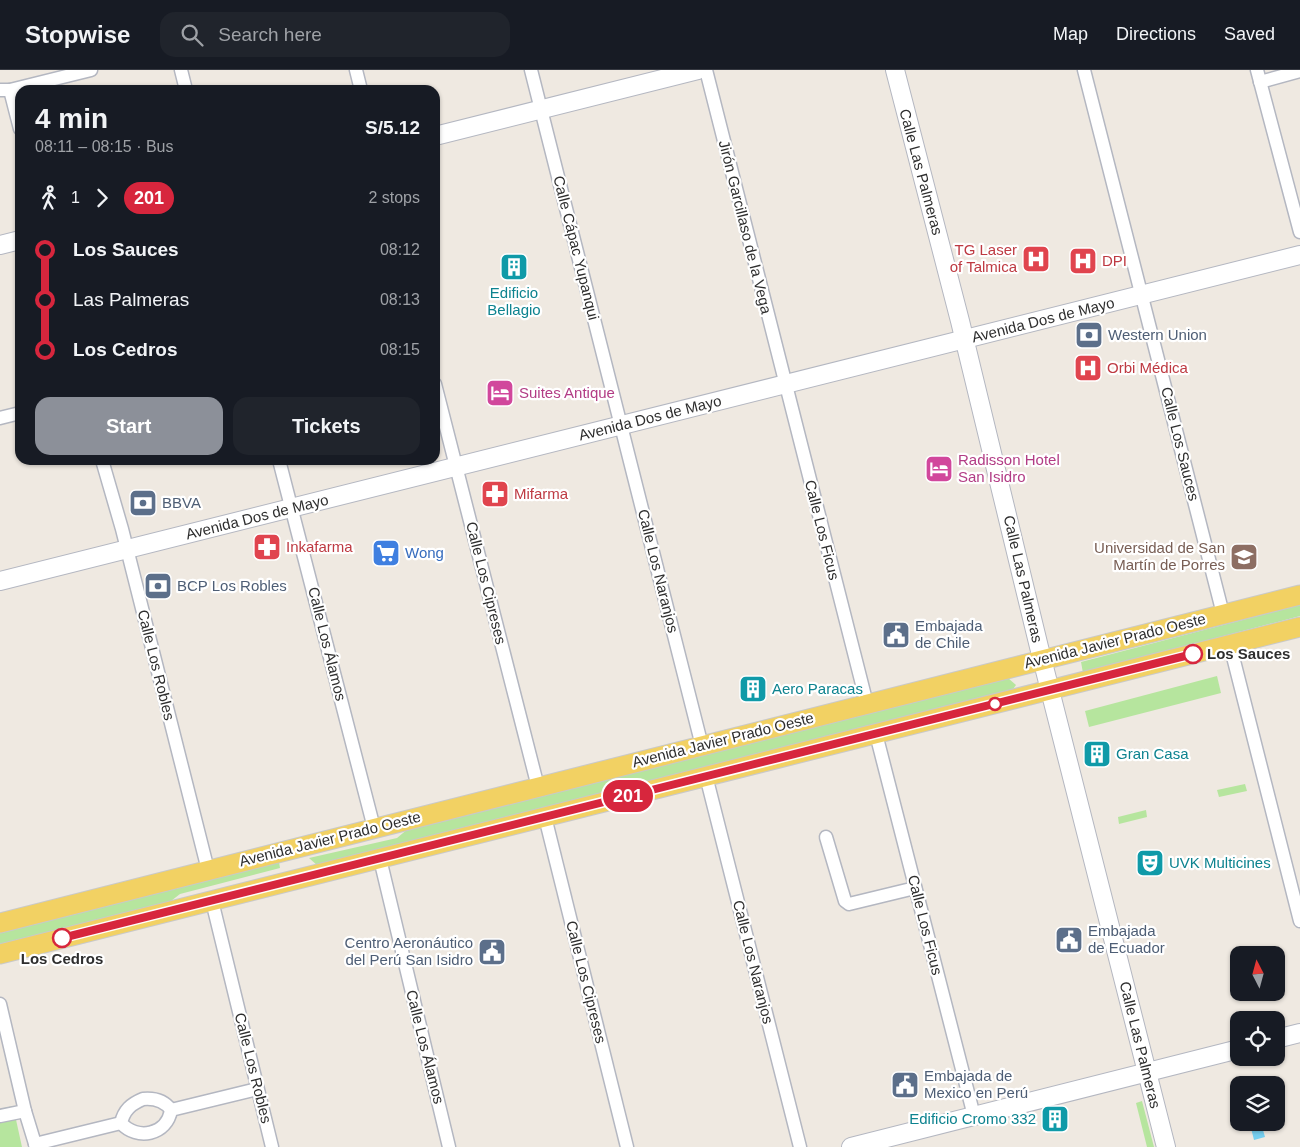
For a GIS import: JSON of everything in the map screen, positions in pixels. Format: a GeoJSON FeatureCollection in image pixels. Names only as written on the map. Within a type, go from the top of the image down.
{"type":"FeatureCollection","features":[{"type":"Feature","properties":{"kind":"main road","name":"Avenida Javier Prado Oeste"},"geometry":{"type":"LineString","coordinates":[[0,923],[1300,595]]}},
{"type":"Feature","properties":{"kind":"main road","name":"Avenida Javier Prado Oeste"},"geometry":{"type":"LineString","coordinates":[[0,954],[1300,627]]}},
{"type":"Feature","properties":{"kind":"main road"},"geometry":{"type":"LineString","coordinates":[[289,850],[297,880]]}},
{"type":"Feature","properties":{"kind":"street"},"geometry":{"type":"LineString","coordinates":[[26,85],[91,70]]}},
{"type":"Feature","properties":{"kind":"street"},"geometry":{"type":"LineString","coordinates":[[181,70],[185,85]]}},
{"type":"Feature","properties":{"kind":"street"},"geometry":{"type":"LineString","coordinates":[[356,70],[360,85]]}},
{"type":"Feature","properties":{"kind":"street","name":"Calle Cápac Yupanqui"},"geometry":{"type":"LineString","coordinates":[[531,70],[621,425]]}},
{"type":"Feature","properties":{"kind":"street"},"geometry":{"type":"LineString","coordinates":[[440,135],[698,70]]}},
{"type":"Feature","properties":{"kind":"street","name":"Jirón Garcillaso de la Vega"},"geometry":{"type":"LineString","coordinates":[[706,70],[785,384]]}},
{"type":"Feature","properties":{"kind":"street","name":"Calle Las Palmeras"},"geometry":{"type":"LineString","coordinates":[[895,70],[1166,1147]]}},
{"type":"Feature","properties":{"kind":"street","name":"Calle Los Sauces"},"geometry":{"type":"LineString","coordinates":[[1084,70],[1223,614]]}},
{"type":"Feature","properties":{"kind":"street"},"geometry":{"type":"LineString","coordinates":[[1300,71],[1259,76],[1300,232]]}},
{"type":"Feature","properties":{"kind":"street"},"geometry":{"type":"LineString","coordinates":[[5,90],[15,116]]}},
{"type":"Feature","properties":{"kind":"street"},"geometry":{"type":"LineString","coordinates":[[0,245],[15,241]]}},
{"type":"Feature","properties":{"kind":"street","name":"Avenida Dos de Mayo"},"geometry":{"type":"LineString","coordinates":[[0,581],[1300,255]]}},
{"type":"Feature","properties":{"kind":"street","name":"Calle Los Ficus"},"geometry":{"type":"LineString","coordinates":[[785,384],[867,704]]}},
{"type":"Feature","properties":{"kind":"street","name":"Calle Los Cipreses"},"geometry":{"type":"LineString","coordinates":[[440,404],[538,787]]}},
{"type":"Feature","properties":{"kind":"street"},"geometry":{"type":"LineString","coordinates":[[0,418],[15,415]]}},
{"type":"Feature","properties":{"kind":"street","name":"Calle Los Naranjos"},"geometry":{"type":"LineString","coordinates":[[621,425],[702,746]]}},
{"type":"Feature","properties":{"kind":"street","name":"Calle Los Robles"},"geometry":{"type":"LineString","coordinates":[[103,465],[127,549],[208,870]]}},
{"type":"Feature","properties":{"kind":"street","name":"Calle Los Álamos"},"geometry":{"type":"LineString","coordinates":[[280,465],[374,828]]}},
{"type":"Feature","properties":{"kind":"street"},"geometry":{"type":"LineString","coordinates":[[1230,644],[1300,921]]}},
{"type":"Feature","properties":{"kind":"street","name":"Calle Los Ficus"},"geometry":{"type":"LineString","coordinates":[[876,734],[974,1116]]}},
{"type":"Feature","properties":{"kind":"street","name":"Calle Los Naranjos"},"geometry":{"type":"LineString","coordinates":[[706,776],[800,1147]]}},
{"type":"Feature","properties":{"kind":"street","name":"Calle Los Cipreses"},"geometry":{"type":"LineString","coordinates":[[545,817],[627,1147]]}},
{"type":"Feature","properties":{"kind":"street"},"geometry":{"type":"LineString","coordinates":[[826,837],[845,901],[849,904],[915,888]]}},
{"type":"Feature","properties":{"kind":"street","name":"Calle Los Álamos"},"geometry":{"type":"LineString","coordinates":[[380,858],[449,1147]]}},
{"type":"Feature","properties":{"kind":"street","name":"Calle Los Robles"},"geometry":{"type":"LineString","coordinates":[[212,901],[272,1147]]}},
{"type":"Feature","properties":{"kind":"street"},"geometry":{"type":"LineString","coordinates":[[0,1004],[25,1111],[36,1145],[121,1123]]}},
{"type":"Feature","properties":{"kind":"street"},"geometry":{"type":"LineString","coordinates":[[1285,1037],[1300,1033]]}},
{"type":"Feature","properties":{"kind":"street"},"geometry":{"type":"LineString","coordinates":[[850,1147],[1230,1051]]}},
{"type":"Feature","properties":{"kind":"street"},"geometry":{"type":"LineString","coordinates":[[171,1110],[257,1089]]}},
{"type":"Feature","properties":{"kind":"street"},"geometry":{"type":"LineString","coordinates":[[121,1123],[122,1116],[127,1108],[134,1102],[143,1099],[160,1101],[171,1110]]}},
{"type":"Feature","properties":{"kind":"street"},"geometry":{"type":"LineString","coordinates":[[121,1123],[133,1132],[151,1134],[166,1124],[171,1110]]}},
{"type":"Feature","properties":{"kind":"street"},"geometry":{"type":"LineString","coordinates":[[0,1116],[25,1111]]}},
{"type":"Feature","properties":{"kind":"green space"},"geometry":{"type":"Polygon","coordinates":[[[1300,605],[1300,616],[1083,673],[1081,662],[1300,605]]]}},
{"type":"Feature","properties":{"kind":"green space"},"geometry":{"type":"Polygon","coordinates":[[[1217,676],[1221,693],[1089,727],[1085,711],[1217,676]]]}},
{"type":"Feature","properties":{"kind":"green space"},"geometry":{"type":"Polygon","coordinates":[[[1008,678],[1016,685],[1011,692],[318,866],[309,858],[397,838],[409,828],[1008,678]]]}},
{"type":"Feature","properties":{"kind":"green space"},"geometry":{"type":"Polygon","coordinates":[[[1245,784],[1247,791],[1219,797],[1217,790],[1245,784]]]}},
{"type":"Feature","properties":{"kind":"green space"},"geometry":{"type":"Polygon","coordinates":[[[1146,810],[1147,817],[1119,824],[1118,817],[1146,810]]]}},
{"type":"Feature","properties":{"kind":"green space"},"geometry":{"type":"Polygon","coordinates":[[[279,862],[280,868],[180,894],[171,901],[0,944],[0,931],[279,862]]]}},
{"type":"Feature","properties":{"kind":"green space"},"geometry":{"type":"Polygon","coordinates":[[[1142,1101],[1154,1147],[1147,1147],[1136,1103],[1142,1101]]]}},
{"type":"Feature","properties":{"kind":"green space"},"geometry":{"type":"Polygon","coordinates":[[[13,1106],[22,1147],[0,1147],[0,1109],[13,1106]]]}},
{"type":"Feature","properties":{"kind":"water"},"geometry":{"type":"Polygon","coordinates":[[[1252,1131],[1263,1131],[1265,1137],[1254,1140],[1252,1131]]]}},
{"type":"Feature","properties":{"kind":"bus line","name":"201"},"geometry":{"type":"LineString","coordinates":[[62,938],[1193,654]]}},
{"type":"Feature","properties":{"kind":"place","name":"TG Laser of Talmica"},"geometry":{"type":"Point","coordinates":[1036,259]}},
{"type":"Feature","properties":{"kind":"place","name":"DPI"},"geometry":{"type":"Point","coordinates":[1083,261]}},
{"type":"Feature","properties":{"kind":"place","name":"Edificio Bellagio"},"geometry":{"type":"Point","coordinates":[514,267]}},
{"type":"Feature","properties":{"kind":"place","name":"Western Union"},"geometry":{"type":"Point","coordinates":[1089,335]}},
{"type":"Feature","properties":{"kind":"place","name":"Orbi Médica"},"geometry":{"type":"Point","coordinates":[1088,368]}},
{"type":"Feature","properties":{"kind":"place","name":"Suites Antique"},"geometry":{"type":"Point","coordinates":[500,393]}},
{"type":"Feature","properties":{"kind":"place","name":"Radisson Hotel San Isidro"},"geometry":{"type":"Point","coordinates":[939,469]}},
{"type":"Feature","properties":{"kind":"place","name":"Mifarma"},"geometry":{"type":"Point","coordinates":[495,494]}},
{"type":"Feature","properties":{"kind":"place","name":"BBVA"},"geometry":{"type":"Point","coordinates":[143,503]}},
{"type":"Feature","properties":{"kind":"place","name":"Inkafarma"},"geometry":{"type":"Point","coordinates":[267,547]}},
{"type":"Feature","properties":{"kind":"place","name":"Wong"},"geometry":{"type":"Point","coordinates":[386,553]}},
{"type":"Feature","properties":{"kind":"place","name":"Universidad de San Martín de Porres"},"geometry":{"type":"Point","coordinates":[1244,557]}},
{"type":"Feature","properties":{"kind":"place","name":"BCP Los Robles"},"geometry":{"type":"Point","coordinates":[158,586]}},
{"type":"Feature","properties":{"kind":"place","name":"Embajada de Chile"},"geometry":{"type":"Point","coordinates":[896,635]}},
{"type":"Feature","properties":{"kind":"place","name":"Los Sauces"},"geometry":{"type":"Point","coordinates":[1193,654]}},
{"type":"Feature","properties":{"kind":"place","name":"Aero Paracas"},"geometry":{"type":"Point","coordinates":[753,689]}},
{"type":"Feature","properties":{"kind":"place","name":"Gran Casa"},"geometry":{"type":"Point","coordinates":[1097,754]}},
{"type":"Feature","properties":{"kind":"place","name":"UVK Multicines"},"geometry":{"type":"Point","coordinates":[1150,863]}},
{"type":"Feature","properties":{"kind":"place","name":"Los Cedros"},"geometry":{"type":"Point","coordinates":[62,938]}},
{"type":"Feature","properties":{"kind":"place","name":"Embajada de Ecuador"},"geometry":{"type":"Point","coordinates":[1069,940]}},
{"type":"Feature","properties":{"kind":"place","name":"Centro Aeronáutico del Perú San Isidro"},"geometry":{"type":"Point","coordinates":[492,952]}},
{"type":"Feature","properties":{"kind":"place","name":"Embajada de Mexico en Perú"},"geometry":{"type":"Point","coordinates":[905,1085]}},
{"type":"Feature","properties":{"kind":"place","name":"Edificio Cromo 332"},"geometry":{"type":"Point","coordinates":[1055,1119]}}]}
